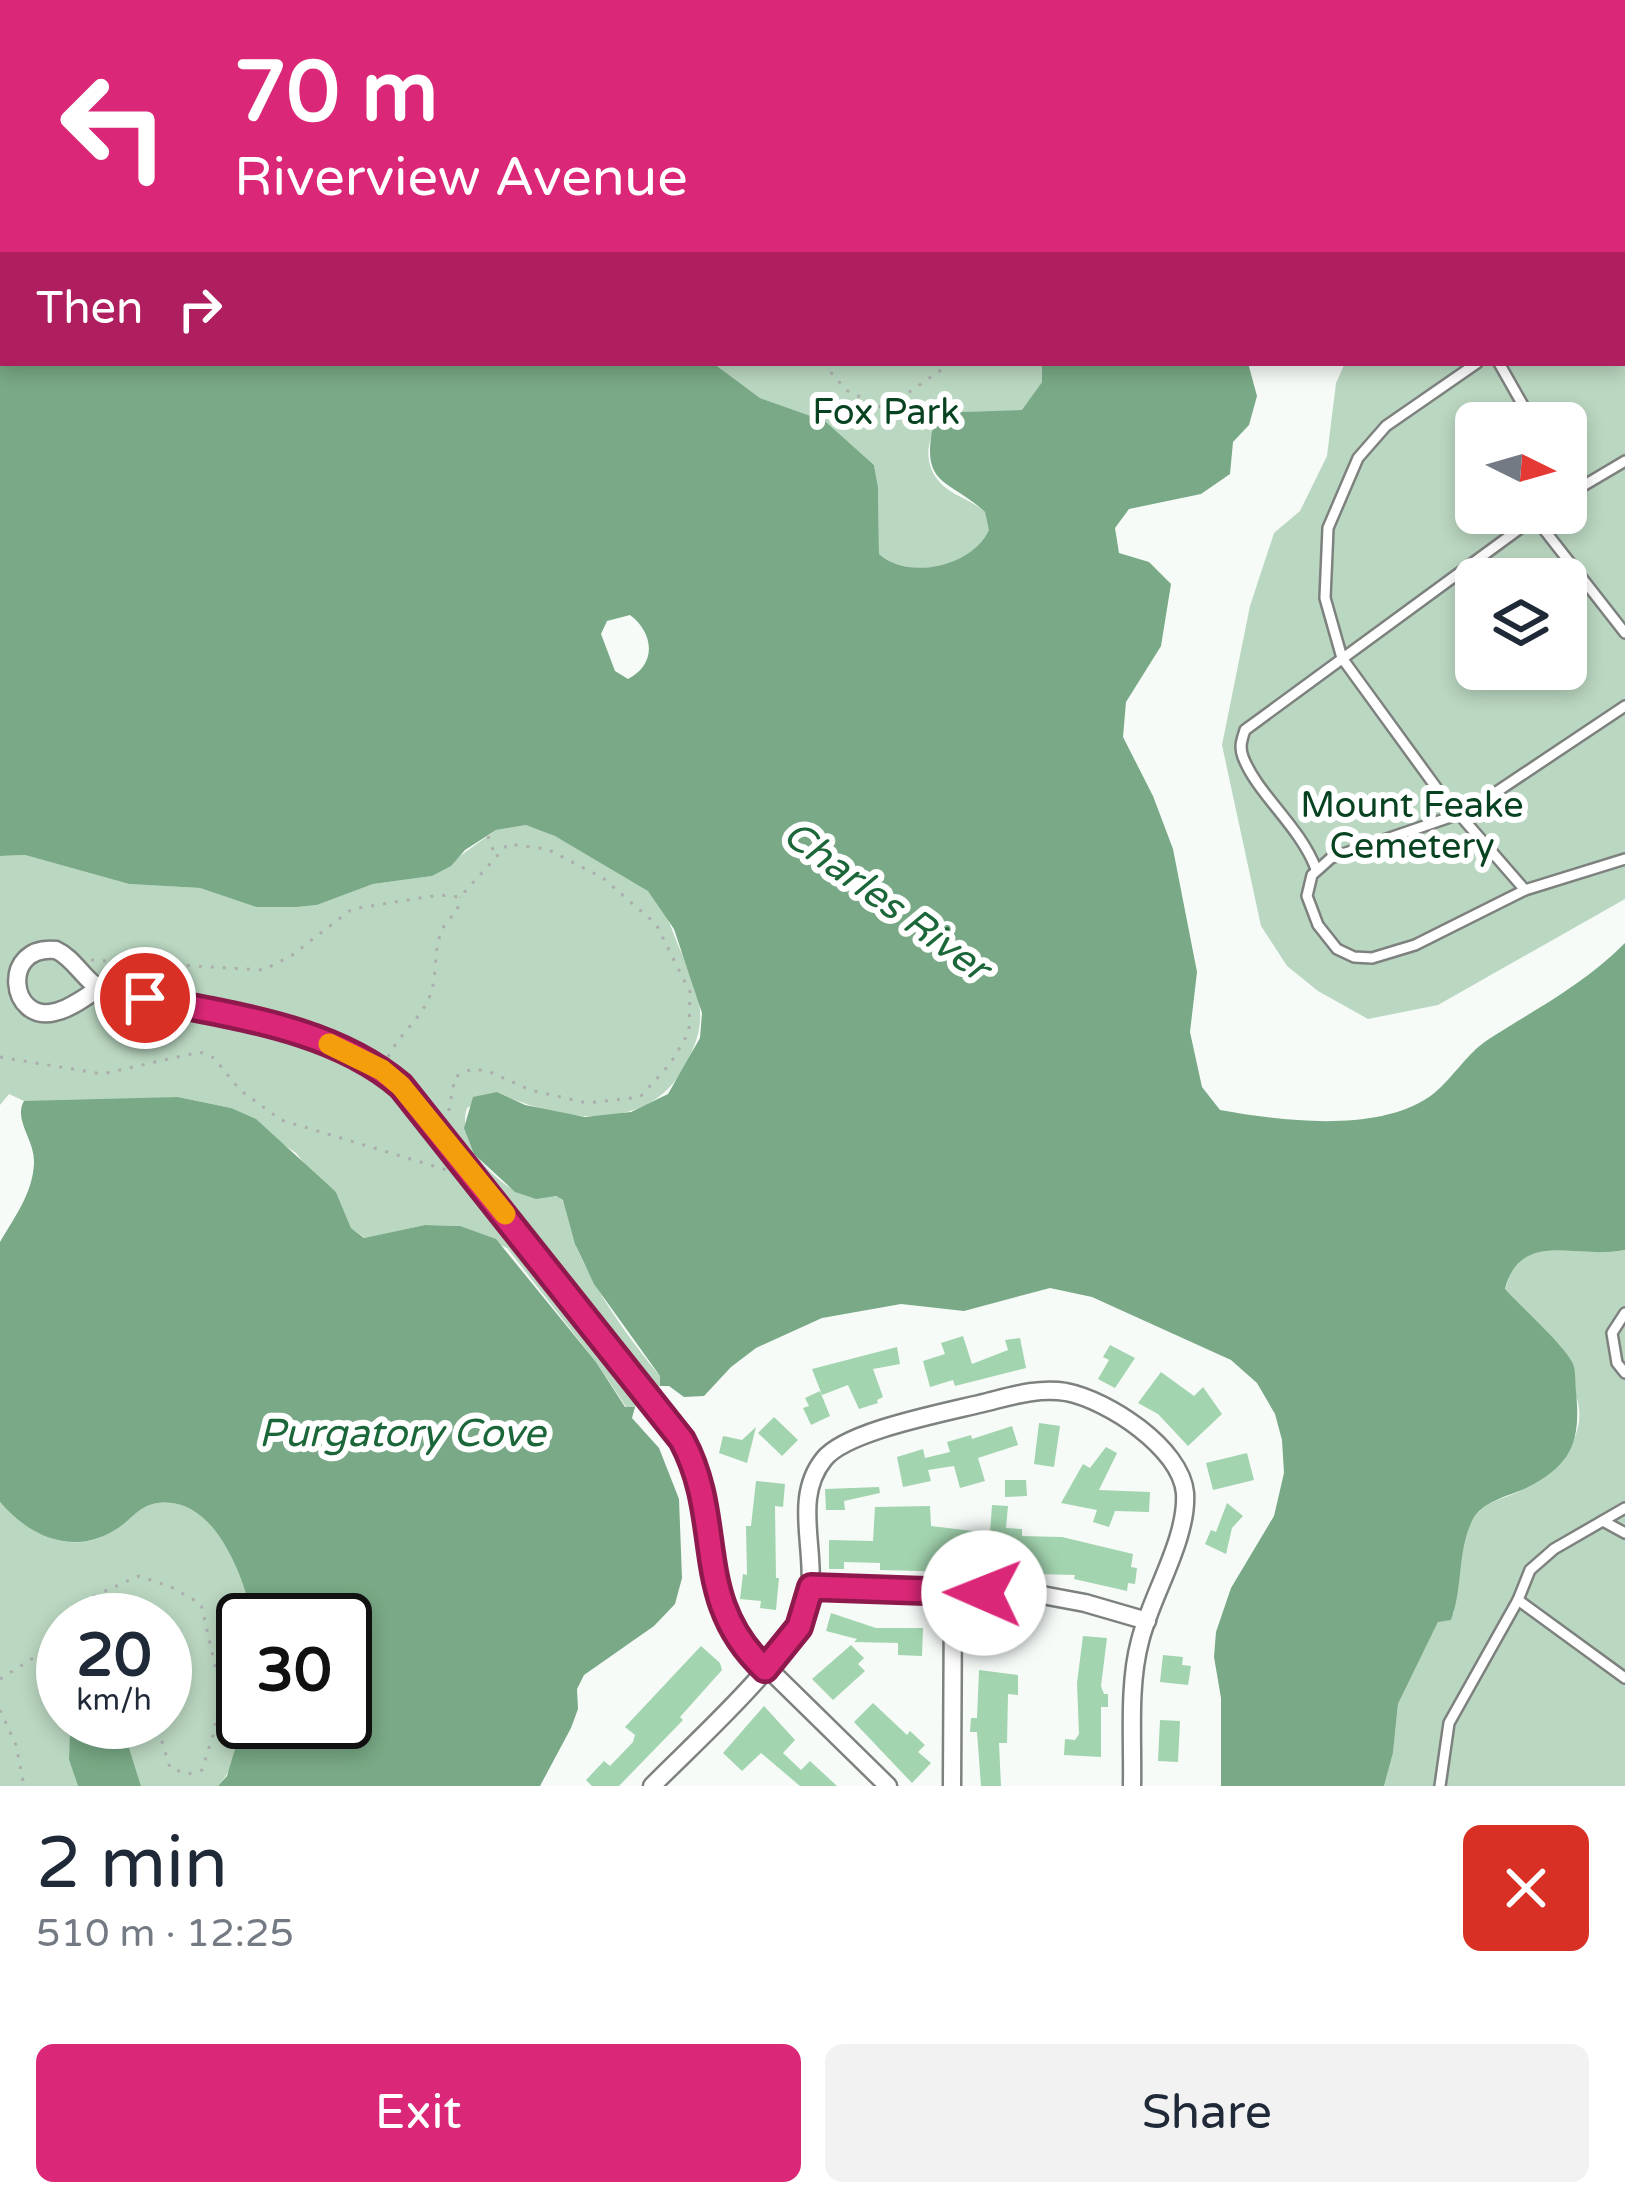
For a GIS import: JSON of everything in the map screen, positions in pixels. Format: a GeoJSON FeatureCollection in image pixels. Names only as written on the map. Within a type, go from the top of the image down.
{"type":"FeatureCollection","features":[{"type":"Feature","properties":{"kind":"street"},"geometry":{"type":"LineString","coordinates":[[98,988],[65,1009],[45,1014],[25,1004],[8,982],[23,961],[43,949],[62,952],[98,988],[303,1035],[345,1050],[401,1086],[682,1440],[697,1470],[706,1504],[713,1574],[735,1636],[883,1784]]}},
{"type":"Feature","properties":{"kind":"street"},"geometry":{"type":"LineString","coordinates":[[652,1786],[799,1627],[811,1587],[808,1495],[816,1470],[837,1446],[1006,1397],[1055,1391],[1088,1399],[1118,1415],[1169,1456],[1181,1476],[1184,1514],[1147,1621],[1135,1673],[1132,1786]]}},
{"type":"Feature","properties":{"kind":"street"},"geometry":{"type":"LineString","coordinates":[[811,1587],[1056,1597],[1147,1621]]}},
{"type":"Feature","properties":{"kind":"street"},"geometry":{"type":"LineString","coordinates":[[952,1786],[953,1592]]}},
{"type":"Feature","properties":{"kind":"lane"},"geometry":{"type":"LineString","coordinates":[[1473,366],[1373,438],[1346,480],[1328,528],[1327,612],[1342,658],[1459,815],[1525,890]]}},
{"type":"Feature","properties":{"kind":"lane"},"geometry":{"type":"LineString","coordinates":[[1501,366],[1521,402]]}},
{"type":"Feature","properties":{"kind":"lane"},"geometry":{"type":"LineString","coordinates":[[1587,480],[1625,461]]}},
{"type":"Feature","properties":{"kind":"lane"},"geometry":{"type":"LineString","coordinates":[[1316,869],[1300,836],[1246,762],[1240,746],[1245,730],[1512,534]]}},
{"type":"Feature","properties":{"kind":"lane"},"geometry":{"type":"LineString","coordinates":[[1552,534],[1625,633]]}},
{"type":"Feature","properties":{"kind":"lane"},"geometry":{"type":"LineString","coordinates":[[1625,706],[1459,815],[1340,854],[1316,869],[1307,889],[1313,916],[1337,949],[1362,958],[1415,945],[1525,890],[1625,859]]}},
{"type":"Feature","properties":{"kind":"lane"},"geometry":{"type":"LineString","coordinates":[[1625,1313],[1612,1333],[1612,1347],[1625,1373]]}},
{"type":"Feature","properties":{"kind":"lane"},"geometry":{"type":"LineString","coordinates":[[1440,1786],[1449,1723],[1530,1570],[1540,1559],[1625,1508]]}},
{"type":"Feature","properties":{"kind":"lane"},"geometry":{"type":"LineString","coordinates":[[1603,1521],[1625,1533]]}},
{"type":"Feature","properties":{"kind":"lane"},"geometry":{"type":"LineString","coordinates":[[1518,1600],[1625,1678]]}},
{"type":"Feature","properties":{"kind":"path"},"geometry":{"type":"LineString","coordinates":[[826,366],[846,390],[885,409],[947,366]]}},
{"type":"Feature","properties":{"kind":"path"},"geometry":{"type":"LineString","coordinates":[[488,836],[496,860]]}},
{"type":"Feature","properties":{"kind":"path"},"geometry":{"type":"LineString","coordinates":[[382,1070],[398,1037],[431,993],[437,940],[444,922],[457,912],[460,897],[508,844],[547,849],[603,878],[656,924],[690,992],[689,1032],[670,1064],[640,1097],[587,1103],[530,1090],[472,1069],[454,1077],[447,1144]]}},
{"type":"Feature","properties":{"kind":"path"},"geometry":{"type":"LineString","coordinates":[[79,967],[105,958],[263,970],[291,956],[352,909],[439,895],[460,897]]}},
{"type":"Feature","properties":{"kind":"path"},"geometry":{"type":"LineString","coordinates":[[0,1057],[102,1074],[200,1052],[214,1058],[240,1090],[281,1120],[473,1176]]}},
{"type":"Feature","properties":{"kind":"path"},"geometry":{"type":"LineString","coordinates":[[103,1592],[139,1576],[183,1593]]}},
{"type":"Feature","properties":{"kind":"path"},"geometry":{"type":"LineString","coordinates":[[164,1749],[170,1768],[188,1774],[202,1770],[214,1732],[221,1691],[201,1604],[192,1599]]}},
{"type":"Feature","properties":{"kind":"path"},"geometry":{"type":"LineString","coordinates":[[0,1679],[36,1656]]}},
{"type":"Feature","properties":{"kind":"path"},"geometry":{"type":"LineString","coordinates":[[0,1710],[16,1744],[24,1786]]}},
{"type":"Feature","properties":{"kind":"green space","name":"Fox Park"},"geometry":{"type":"Polygon","coordinates":[[[717,366],[1042,366],[1042,382],[1022,411],[960,412],[935,430],[929,450],[932,470],[948,490],[985,512],[990,530],[982,543],[956,561],[923,568],[907,567],[879,554],[874,465],[825,421],[760,398],[717,366]]]}},
{"type":"Feature","properties":{"kind":"green space","name":"Mount Feake Cemetery"},"geometry":{"type":"Polygon","coordinates":[[[1344,366],[1625,366],[1625,899],[1438,1005],[1368,1019],[1318,991],[1287,966],[1261,926],[1222,745],[1250,606],[1274,533],[1300,511],[1327,456],[1336,383],[1344,366]]]}},
{"type":"Feature","properties":{"kind":"green space"},"geometry":{"type":"Polygon","coordinates":[[[526,825],[560,839],[648,890],[668,921],[698,998],[700,1023],[693,1050],[669,1088],[648,1104],[625,1113],[573,1115],[497,1092],[467,1108],[467,1134],[489,1171],[524,1195],[556,1196],[564,1202],[578,1251],[595,1284],[660,1376],[660,1386],[635,1407],[626,1407],[507,1248],[460,1226],[425,1225],[365,1238],[351,1228],[336,1192],[313,1175],[296,1153],[231,1108],[178,1097],[77,1102],[24,1101],[9,1094],[0,1105],[0,856],[25,855],[129,884],[200,888],[256,907],[297,907],[317,905],[373,884],[432,876],[496,830],[526,825]]]}},
{"type":"Feature","properties":{"kind":"green space"},"geometry":{"type":"Polygon","coordinates":[[[1625,1250],[1625,1786],[1384,1786],[1398,1704],[1438,1622],[1454,1613],[1459,1561],[1471,1523],[1486,1506],[1531,1485],[1555,1465],[1578,1428],[1573,1388],[1505,1290],[1513,1264],[1537,1252],[1625,1250]]]}},
{"type":"Feature","properties":{"kind":"green space"},"geometry":{"type":"Polygon","coordinates":[[[0,1502],[25,1525],[68,1542],[99,1538],[153,1504],[174,1503],[193,1510],[222,1541],[245,1593],[216,1593],[216,1749],[238,1749],[230,1769],[218,1786],[141,1786],[129,1749],[192,1749],[192,1593],[36,1593],[36,1749],[69,1749],[78,1786],[0,1786],[0,1502]]]}},
{"type":"Feature","properties":{"kind":"water","name":"Charles River"},"geometry":{"type":"Polygon","coordinates":[[[0,366],[717,366],[760,398],[825,421],[874,465],[879,554],[907,567],[923,568],[969,553],[989,530],[985,512],[941,480],[931,461],[933,427],[951,414],[1022,410],[1042,382],[1042,366],[1249,366],[1257,396],[1249,425],[1233,442],[1230,474],[1201,494],[1129,509],[1115,528],[1119,553],[1149,562],[1171,584],[1161,646],[1126,702],[1123,737],[1173,849],[1197,972],[1190,1032],[1202,1087],[1220,1110],[1271,1118],[1355,1120],[1407,1108],[1437,1091],[1480,1045],[1577,983],[1625,943],[1625,1250],[1537,1253],[1512,1271],[1505,1289],[1573,1364],[1575,1438],[1554,1470],[1488,1504],[1472,1521],[1451,1620],[1438,1622],[1398,1704],[1384,1786],[1221,1786],[1216,1632],[1231,1588],[1274,1516],[1284,1473],[1275,1414],[1257,1383],[1231,1360],[1092,1297],[1050,1288],[964,1311],[901,1304],[822,1318],[756,1348],[704,1396],[684,1397],[669,1386],[660,1386],[660,1376],[594,1284],[575,1244],[563,1200],[515,1192],[474,1154],[464,1128],[473,1097],[497,1092],[525,1105],[585,1117],[631,1112],[668,1094],[700,1038],[702,1013],[674,929],[648,891],[555,836],[526,825],[496,830],[432,876],[373,884],[317,905],[297,907],[256,907],[200,888],[129,884],[25,855],[0,856],[0,366]],[[630,615],[607,621],[601,634],[615,671],[628,679],[648,657],[644,630],[630,615]]]}},
{"type":"Feature","properties":{"kind":"water","name":"Purgatory Cove"},"geometry":{"type":"Polygon","coordinates":[[[178,1097],[231,1108],[256,1119],[336,1192],[351,1228],[364,1238],[425,1225],[460,1226],[496,1239],[596,1362],[625,1407],[635,1407],[632,1418],[659,1448],[679,1499],[682,1578],[675,1604],[654,1626],[584,1675],[571,1728],[540,1786],[218,1786],[227,1776],[235,1749],[372,1749],[372,1593],[245,1593],[233,1561],[209,1523],[174,1503],[147,1506],[99,1538],[68,1542],[38,1533],[0,1502],[0,1242],[22,1205],[33,1174],[33,1155],[21,1115],[24,1101],[178,1097]]]}},
{"type":"Feature","properties":{"kind":"water"},"geometry":{"type":"Polygon","coordinates":[[[69,1749],[129,1749],[141,1786],[78,1786],[69,1749]]]}},
{"type":"Feature","properties":{"kind":"building"},"geometry":{"type":"Polygon","coordinates":[[[963,1336],[972,1364],[1008,1350],[1005,1340],[1020,1338],[1026,1368],[955,1386],[953,1380],[930,1387],[923,1361],[945,1354],[941,1343],[963,1336]]]}},
{"type":"Feature","properties":{"kind":"building"},"geometry":{"type":"Polygon","coordinates":[[[1110,1345],[1135,1358],[1115,1388],[1098,1379],[1109,1360],[1103,1357],[1110,1345]]]}},
{"type":"Feature","properties":{"kind":"building"},"geometry":{"type":"Polygon","coordinates":[[[897,1347],[900,1364],[873,1369],[883,1397],[878,1403],[859,1409],[848,1385],[822,1395],[812,1369],[897,1347]]]}},
{"type":"Feature","properties":{"kind":"building"},"geometry":{"type":"Polygon","coordinates":[[[1161,1372],[1194,1396],[1203,1387],[1222,1414],[1188,1446],[1158,1414],[1138,1403],[1161,1372]]]}},
{"type":"Feature","properties":{"kind":"building"},"geometry":{"type":"Polygon","coordinates":[[[820,1391],[830,1416],[811,1425],[803,1408],[809,1406],[805,1398],[820,1391]]]}},
{"type":"Feature","properties":{"kind":"building"},"geometry":{"type":"Polygon","coordinates":[[[774,1417],[798,1440],[782,1456],[758,1433],[774,1417]]]}},
{"type":"Feature","properties":{"kind":"building"},"geometry":{"type":"Polygon","coordinates":[[[1039,1423],[1060,1426],[1054,1467],[1034,1464],[1039,1423]]]}},
{"type":"Feature","properties":{"kind":"building"},"geometry":{"type":"Polygon","coordinates":[[[1012,1426],[1018,1445],[978,1458],[985,1481],[960,1488],[954,1466],[928,1470],[931,1481],[903,1487],[897,1457],[923,1449],[925,1458],[950,1452],[947,1442],[1012,1426]]]}},
{"type":"Feature","properties":{"kind":"building"},"geometry":{"type":"Polygon","coordinates":[[[756,1427],[747,1463],[719,1453],[723,1436],[742,1440],[756,1427]]]}},
{"type":"Feature","properties":{"kind":"building"},"geometry":{"type":"Polygon","coordinates":[[[1106,1447],[1117,1453],[1099,1490],[1150,1492],[1149,1512],[1115,1511],[1109,1527],[1093,1522],[1097,1510],[1061,1503],[1083,1464],[1090,1468],[1106,1447]]]}},
{"type":"Feature","properties":{"kind":"building"},"geometry":{"type":"Polygon","coordinates":[[[1247,1453],[1254,1480],[1213,1490],[1206,1463],[1247,1453]]]}},
{"type":"Feature","properties":{"kind":"building"},"geometry":{"type":"Polygon","coordinates":[[[1005,1480],[1026,1480],[1027,1496],[1005,1497],[1005,1480]]]}},
{"type":"Feature","properties":{"kind":"building"},"geometry":{"type":"Polygon","coordinates":[[[756,1481],[785,1484],[783,1507],[775,1506],[776,1610],[760,1608],[761,1601],[740,1599],[743,1574],[747,1575],[746,1526],[751,1526],[756,1481]]]}},
{"type":"Feature","properties":{"kind":"building"},"geometry":{"type":"Polygon","coordinates":[[[879,1487],[880,1493],[844,1501],[845,1510],[826,1510],[825,1489],[879,1487]]]}},
{"type":"Feature","properties":{"kind":"building"},"geometry":{"type":"Polygon","coordinates":[[[1227,1503],[1243,1516],[1232,1528],[1226,1554],[1205,1544],[1211,1530],[1216,1532],[1227,1503]]]}},
{"type":"Feature","properties":{"kind":"building"},"geometry":{"type":"Polygon","coordinates":[[[992,1505],[1008,1506],[1006,1528],[1022,1529],[1022,1536],[1062,1537],[1133,1554],[1135,1584],[1128,1583],[1127,1591],[1074,1579],[1075,1575],[880,1570],[880,1563],[844,1562],[844,1569],[829,1569],[829,1540],[873,1541],[875,1507],[930,1506],[931,1526],[990,1533],[992,1505]]]}},
{"type":"Feature","properties":{"kind":"building"},"geometry":{"type":"Polygon","coordinates":[[[831,1613],[876,1628],[923,1628],[922,1656],[898,1655],[898,1643],[854,1642],[857,1639],[826,1631],[831,1613]]]}},
{"type":"Feature","properties":{"kind":"building"},"geometry":{"type":"Polygon","coordinates":[[[977,1618],[1019,1619],[1019,1646],[976,1645],[977,1618]]]}},
{"type":"Feature","properties":{"kind":"building"},"geometry":{"type":"Polygon","coordinates":[[[1083,1636],[1107,1638],[1101,1686],[1108,1694],[1108,1707],[1101,1707],[1101,1757],[1064,1755],[1065,1739],[1075,1740],[1079,1734],[1077,1683],[1083,1636]]]}},
{"type":"Feature","properties":{"kind":"building"},"geometry":{"type":"Polygon","coordinates":[[[851,1645],[864,1658],[858,1664],[865,1671],[833,1700],[812,1679],[851,1645]]]}},
{"type":"Feature","properties":{"kind":"building"},"geometry":{"type":"Polygon","coordinates":[[[701,1646],[722,1670],[680,1717],[683,1720],[619,1786],[592,1786],[586,1780],[604,1761],[610,1766],[633,1742],[635,1735],[625,1727],[701,1646]]]}},
{"type":"Feature","properties":{"kind":"building"},"geometry":{"type":"Polygon","coordinates":[[[1163,1655],[1183,1657],[1182,1665],[1191,1666],[1188,1685],[1160,1682],[1163,1655]]]}},
{"type":"Feature","properties":{"kind":"building"},"geometry":{"type":"Polygon","coordinates":[[[979,1670],[1018,1675],[1018,1695],[1008,1694],[1007,1743],[999,1743],[1001,1786],[981,1786],[977,1732],[970,1732],[971,1718],[977,1718],[979,1670]]]}},
{"type":"Feature","properties":{"kind":"building"},"geometry":{"type":"Polygon","coordinates":[[[873,1703],[925,1745],[918,1752],[931,1763],[912,1783],[854,1722],[873,1703]]]}},
{"type":"Feature","properties":{"kind":"building"},"geometry":{"type":"Polygon","coordinates":[[[764,1706],[795,1740],[783,1753],[801,1770],[810,1761],[837,1786],[800,1786],[761,1753],[742,1771],[723,1753],[764,1706]]]}},
{"type":"Feature","properties":{"kind":"building"},"geometry":{"type":"Polygon","coordinates":[[[1160,1720],[1180,1721],[1178,1762],[1158,1761],[1160,1720]]]}},
{"type":"Feature","properties":{"kind":"slow traffic"},"geometry":{"type":"LineString","coordinates":[[329,1044],[382,1070],[401,1086],[505,1214]]}},
{"type":"Feature","properties":{"kind":"route"},"geometry":{"type":"LineString","coordinates":[[145,998],[303,1035],[345,1050],[401,1086],[682,1440],[706,1504],[717,1596],[735,1636],[765,1669],[799,1627],[811,1587],[984,1593]]}}]}
